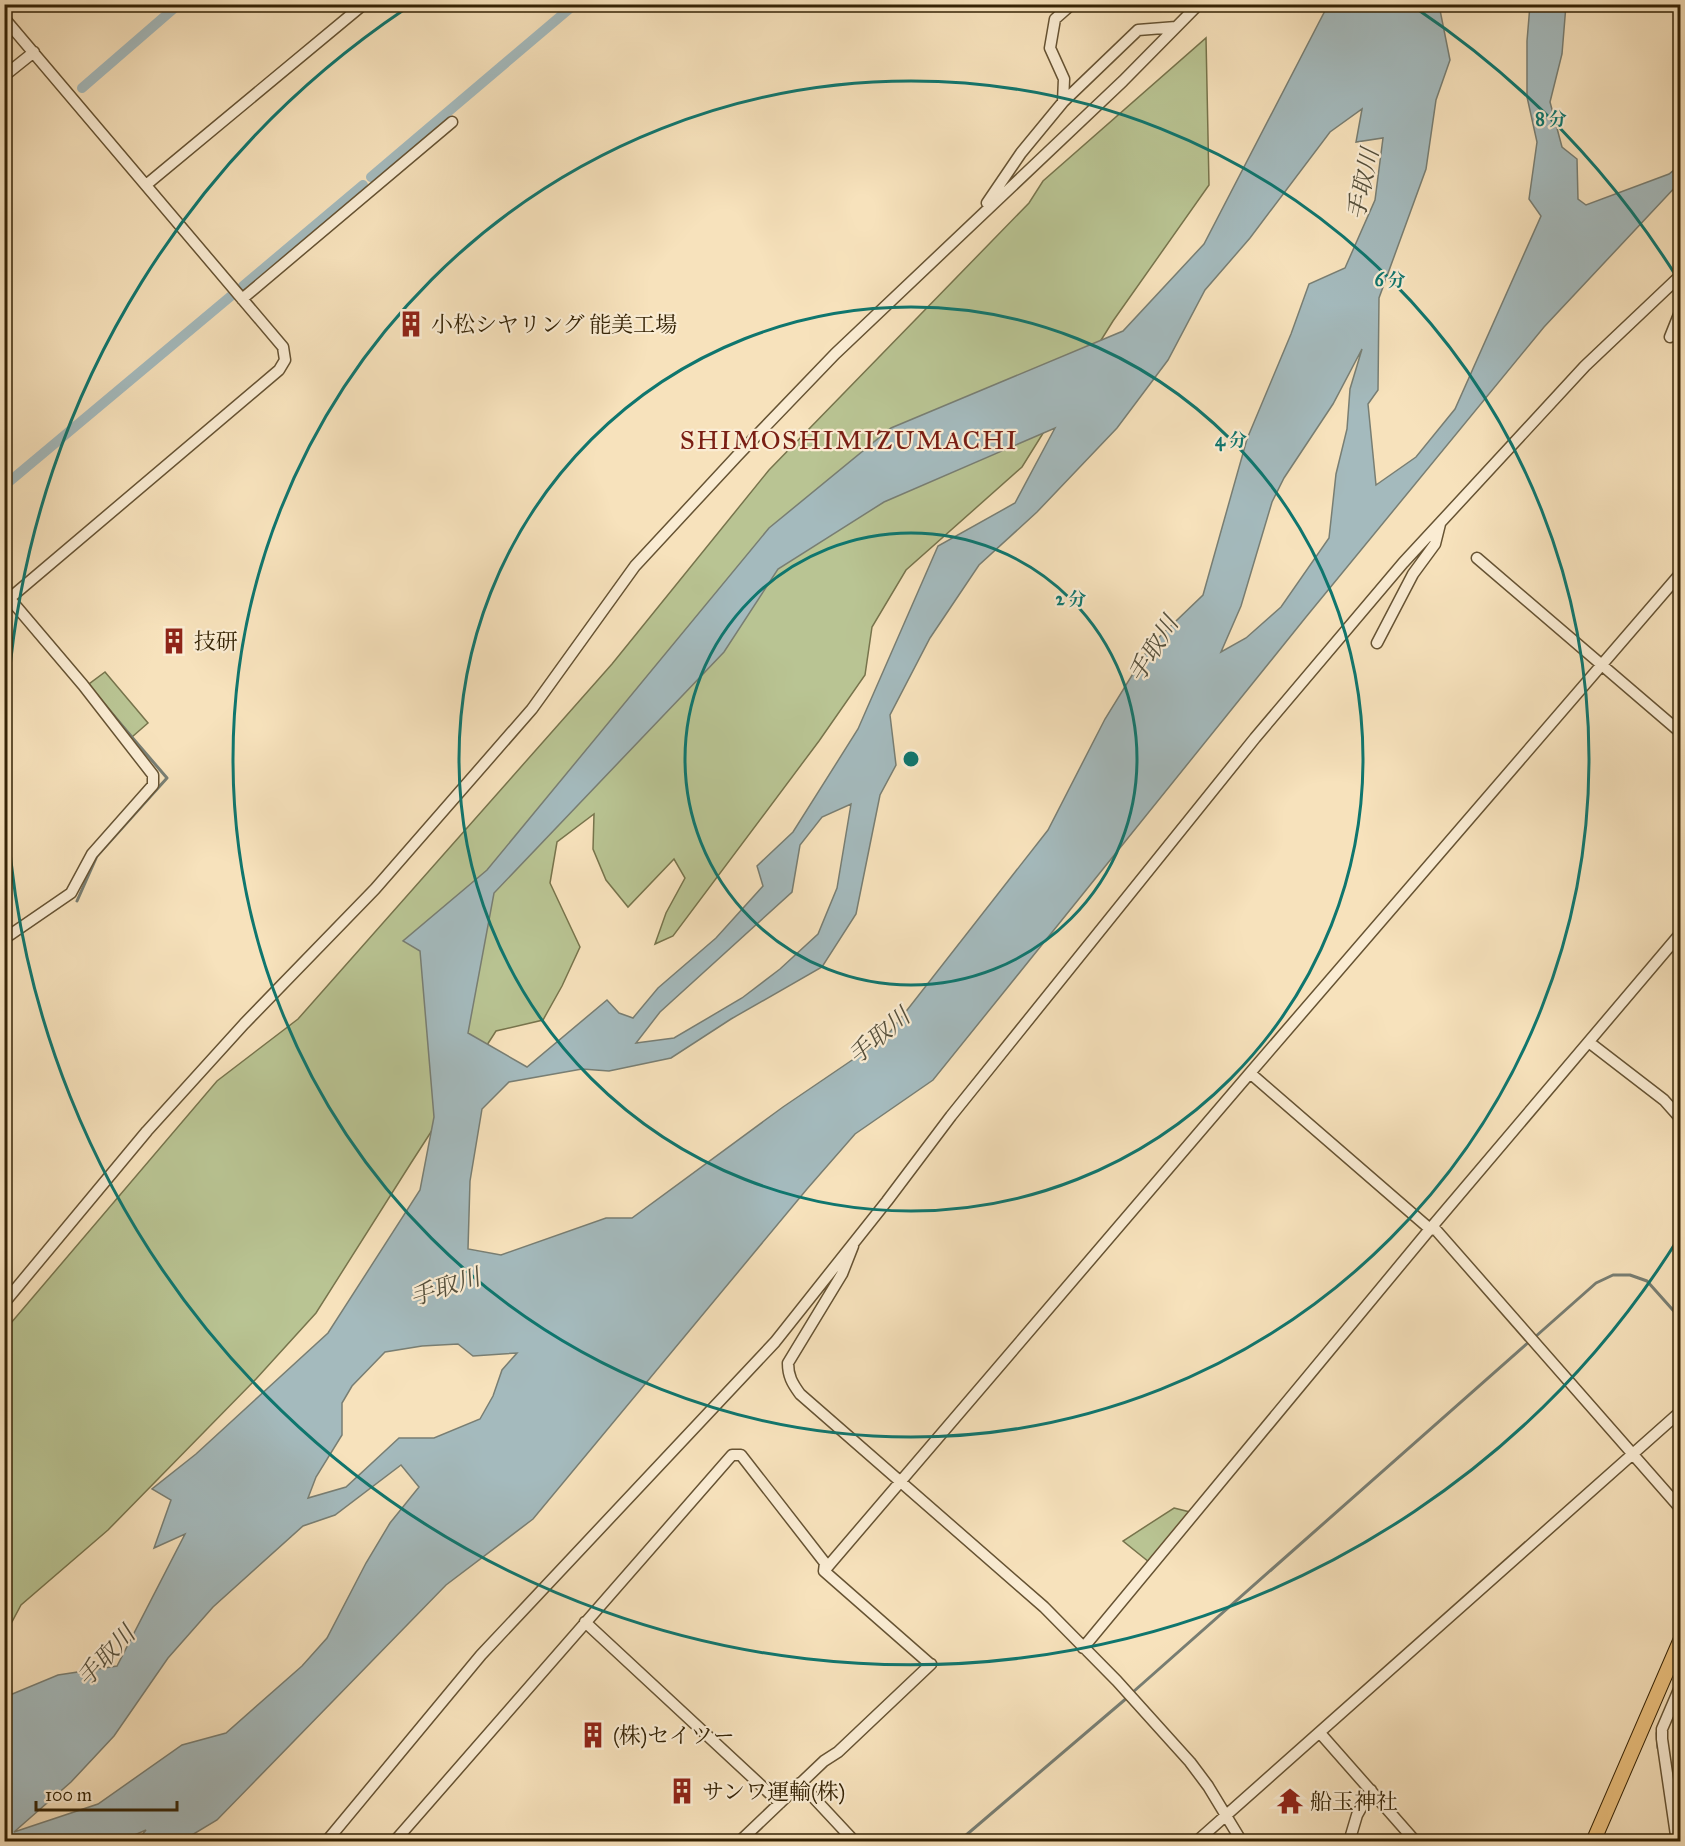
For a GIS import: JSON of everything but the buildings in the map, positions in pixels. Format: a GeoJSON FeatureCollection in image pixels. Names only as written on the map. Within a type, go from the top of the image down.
{"type":"FeatureCollection","features":[{"type":"Feature","properties":{"kind":"main road"},"geometry":{"type":"LineString","coordinates":[[1593,1842],[1680,1641]]}},
{"type":"Feature","properties":{"kind":"street"},"geometry":{"type":"LineString","coordinates":[[146,185],[364,4]]}},
{"type":"Feature","properties":{"kind":"street"},"geometry":{"type":"LineString","coordinates":[[1063,102],[1064,79],[1050,48],[1055,19],[1072,4]]}},
{"type":"Feature","properties":{"kind":"street"},"geometry":{"type":"LineString","coordinates":[[4,1303],[147,1131],[244,1024],[375,889],[532,709],[636,567],[835,354],[1123,81],[1199,4]]}},
{"type":"Feature","properties":{"kind":"street"},"geometry":{"type":"LineString","coordinates":[[4,18],[283,347],[285,360],[279,370],[7,595],[83,685],[153,775],[153,785],[92,855],[71,893],[4,939]]}},
{"type":"Feature","properties":{"kind":"street"},"geometry":{"type":"LineString","coordinates":[[975,220],[1021,153],[1063,102],[1138,30],[1176,27]]}},
{"type":"Feature","properties":{"kind":"street"},"geometry":{"type":"LineString","coordinates":[[4,76],[34,52]]}},
{"type":"Feature","properties":{"kind":"street"},"geometry":{"type":"LineString","coordinates":[[242,299],[452,122]]}},
{"type":"Feature","properties":{"kind":"street"},"geometry":{"type":"LineString","coordinates":[[326,1842],[481,1655],[775,1342],[959,1107],[1248,747],[1403,563],[1585,366],[1680,276]]}},
{"type":"Feature","properties":{"kind":"street"},"geometry":{"type":"LineString","coordinates":[[1670,337],[1680,312]]}},
{"type":"Feature","properties":{"kind":"street"},"geometry":{"type":"LineString","coordinates":[[1377,643],[1413,574],[1435,544],[1440,524]]}},
{"type":"Feature","properties":{"kind":"street"},"geometry":{"type":"LineString","coordinates":[[1477,558],[1680,732]]}},
{"type":"Feature","properties":{"kind":"street"},"geometry":{"type":"LineString","coordinates":[[824,1571],[1680,574]]}},
{"type":"Feature","properties":{"kind":"street"},"geometry":{"type":"LineString","coordinates":[[1083,1648],[1430,1229],[1590,1043],[1680,934]]}},
{"type":"Feature","properties":{"kind":"street"},"geometry":{"type":"LineString","coordinates":[[1590,1043],[1664,1100],[1680,1118]]}},
{"type":"Feature","properties":{"kind":"street"},"geometry":{"type":"LineString","coordinates":[[1250,1073],[1430,1229],[1436,1230],[1680,1508]]}},
{"type":"Feature","properties":{"kind":"street"},"geometry":{"type":"LineString","coordinates":[[854,1242],[842,1274],[788,1363],[791,1382],[800,1394],[1016,1581],[1083,1648],[1190,1762],[1208,1786],[1242,1842]]}},
{"type":"Feature","properties":{"kind":"street"},"geometry":{"type":"LineString","coordinates":[[1196,1842],[1680,1412]]}},
{"type":"Feature","properties":{"kind":"street"},"geometry":{"type":"LineString","coordinates":[[394,1842],[732,1455],[741,1455],[825,1563],[824,1571]]}},
{"type":"Feature","properties":{"kind":"street"},"geometry":{"type":"LineString","coordinates":[[739,1842],[931,1664],[824,1571]]}},
{"type":"Feature","properties":{"kind":"street"},"geometry":{"type":"LineString","coordinates":[[585,1622],[780,1803]]}},
{"type":"Feature","properties":{"kind":"street"},"geometry":{"type":"LineString","coordinates":[[1677,1842],[1662,1729],[1680,1687]]}},
{"type":"Feature","properties":{"kind":"street"},"geometry":{"type":"LineString","coordinates":[[1320,1732],[1416,1842]]}},
{"type":"Feature","properties":{"kind":"street"},"geometry":{"type":"LineString","coordinates":[[800,1783],[855,1842]]}},
{"type":"Feature","properties":{"kind":"street"},"geometry":{"type":"LineString","coordinates":[[1349,1842],[1358,1815],[1371,1790]]}},
{"type":"Feature","properties":{"kind":"green space"},"geometry":{"type":"Polygon","coordinates":[[[1206,38],[1209,185],[1113,321],[1022,467],[906,570],[872,627],[865,675],[819,741],[673,936],[655,944],[666,913],[685,878],[674,859],[628,907],[606,880],[593,849],[594,814],[557,842],[550,883],[580,947],[543,1020],[496,1031],[316,1313],[256,1379],[108,1530],[21,1605],[5,1635],[5,1330],[217,1081],[298,1019],[612,664],[769,470],[1029,203],[1043,181],[1206,38]]]}},
{"type":"Feature","properties":{"kind":"green space"},"geometry":{"type":"Polygon","coordinates":[[[105,672],[148,723],[132,737],[89,684],[105,672]]]}},
{"type":"Feature","properties":{"kind":"green space"},"geometry":{"type":"Polygon","coordinates":[[[1174,1508],[1190,1512],[1149,1562],[1123,1541],[1174,1508]]]}},
{"type":"Feature","properties":{"kind":"water","name":"手取川"},"geometry":{"type":"Polygon","coordinates":[[[1328,5],[1439,5],[1450,60],[1436,100],[1426,169],[1379,298],[1378,390],[1368,404],[1376,485],[1416,457],[1455,409],[1541,216],[1529,199],[1537,142],[1527,97],[1527,41],[1530,5],[1566,5],[1562,54],[1550,102],[1562,147],[1577,159],[1578,199],[1586,205],[1669,174],[1680,165],[1680,182],[1544,327],[1306,617],[933,1080],[855,1134],[533,1519],[446,1585],[217,1820],[182,1841],[137,1841],[146,1830],[121,1841],[5,1841],[5,1697],[58,1675],[117,1666],[185,1534],[154,1548],[171,1500],[152,1489],[196,1454],[328,1333],[420,1190],[434,1117],[420,951],[403,941],[487,870],[769,528],[891,428],[1123,331],[1204,244],[1328,5]],[[1362,109],[1330,132],[1250,238],[1205,290],[1168,360],[1117,428],[1037,512],[979,565],[930,638],[890,715],[896,765],[880,795],[856,914],[822,967],[731,1019],[671,1058],[609,1071],[582,1069],[509,1082],[482,1109],[470,1181],[468,1249],[501,1255],[606,1218],[632,1218],[783,1107],[886,1037],[1048,830],[1105,719],[1150,646],[1203,595],[1247,439],[1291,334],[1309,284],[1345,268],[1375,200],[1383,138],[1356,142],[1362,109]],[[1362,349],[1333,404],[1284,478],[1272,502],[1241,606],[1221,652],[1246,638],[1281,607],[1329,538],[1336,474],[1347,429],[1350,389],[1362,349]],[[1055,428],[884,502],[778,569],[724,652],[494,893],[468,1033],[527,1067],[607,1000],[619,1013],[633,1018],[658,988],[716,938],[763,886],[757,866],[793,832],[858,729],[938,546],[1015,503],[1055,428]],[[851,804],[822,817],[800,845],[792,892],[660,1012],[636,1043],[674,1038],[742,998],[780,969],[818,934],[837,888],[851,804]],[[458,1344],[422,1346],[385,1352],[352,1386],[342,1403],[342,1435],[316,1477],[308,1498],[346,1487],[399,1438],[434,1438],[480,1419],[493,1396],[502,1370],[517,1353],[473,1356],[458,1344]],[[401,1465],[335,1515],[303,1526],[213,1607],[168,1658],[114,1736],[71,1782],[14,1832],[98,1804],[182,1745],[226,1733],[302,1666],[327,1638],[366,1563],[390,1523],[419,1487],[401,1465]]]}},
{"type":"Feature","properties":{"kind":"waterway"},"geometry":{"type":"LineString","coordinates":[[82,88],[179,4]]}},
{"type":"Feature","properties":{"kind":"waterway"},"geometry":{"type":"LineString","coordinates":[[371,177],[575,4]]}},
{"type":"Feature","properties":{"kind":"waterway"},"geometry":{"type":"LineString","coordinates":[[243,286],[363,185]]}},
{"type":"Feature","properties":{"kind":"waterway"},"geometry":{"type":"LineString","coordinates":[[4,486],[231,296]]}},
{"type":"Feature","properties":{"kind":"waterway"},"geometry":{"type":"LineString","coordinates":[[77,901],[97,856],[167,778],[106,707]]}},
{"type":"Feature","properties":{"kind":"waterway"},"geometry":{"type":"LineString","coordinates":[[1535,1337],[1596,1283],[1613,1275],[1630,1275],[1647,1281],[1680,1318]]}},
{"type":"Feature","properties":{"kind":"waterway"},"geometry":{"type":"LineString","coordinates":[[1133,1692],[1530,1341]]}},
{"type":"Feature","properties":{"kind":"waterway"},"geometry":{"type":"LineString","coordinates":[[1677,1686],[1680,1677]]}},
{"type":"Feature","properties":{"kind":"waterway"},"geometry":{"type":"LineString","coordinates":[[958,1842],[1128,1697]]}},
{"type":"Feature","properties":{"kind":"waterway"},"geometry":{"type":"LineString","coordinates":[[1657,1733],[1658,1748]]}},
{"type":"Feature","properties":{"kind":"place","name":"小松シヤリング 能美工場"},"geometry":{"type":"Point","coordinates":[411,324]}},
{"type":"Feature","properties":{"kind":"place","name":"技研"},"geometry":{"type":"Point","coordinates":[174,641]}},
{"type":"Feature","properties":{"kind":"place","name":"(株)セイツー"},"geometry":{"type":"Point","coordinates":[593,1735]}},
{"type":"Feature","properties":{"kind":"place","name":"サンワ運輸(株)"},"geometry":{"type":"Point","coordinates":[682,1791]}},
{"type":"Feature","properties":{"kind":"place","name":"船玉神社"},"geometry":{"type":"Point","coordinates":[1290,1801]}},
{"type":"Feature","properties":{"kind":"district","name":"SHIMOSHIMIZUMACHI"},"geometry":{"type":"Point","coordinates":[849,440]}}]}
